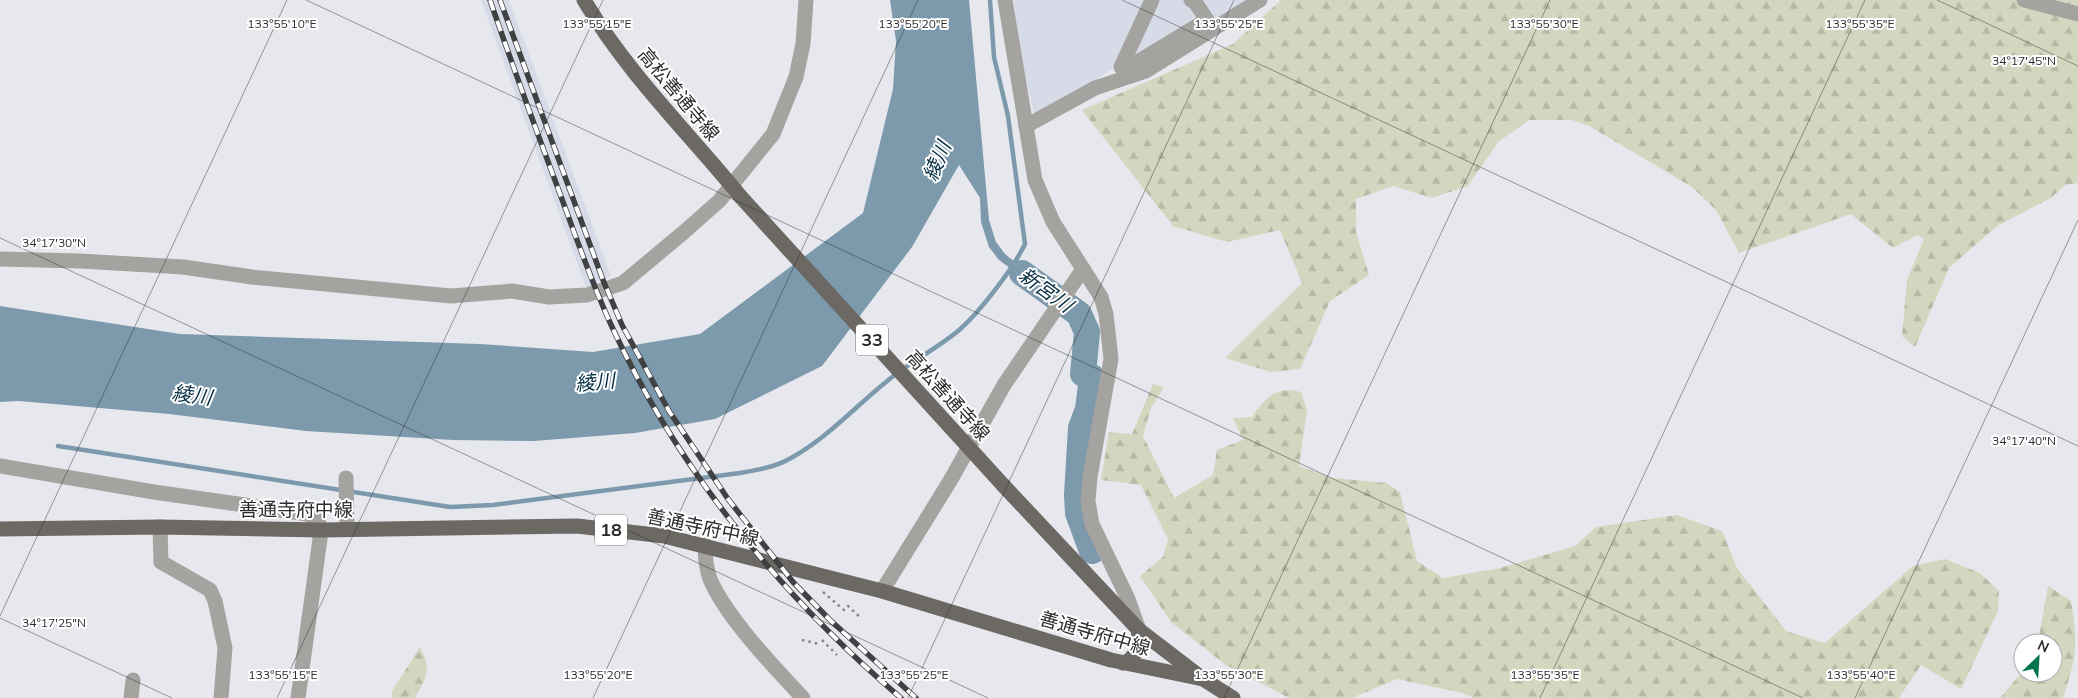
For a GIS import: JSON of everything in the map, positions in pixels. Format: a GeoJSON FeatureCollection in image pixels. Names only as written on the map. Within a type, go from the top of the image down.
{"type":"FeatureCollection","features":[{"type":"Feature","properties":{"kind":"main road","name":"高松善通寺線"},"geometry":{"type":"LineString","coordinates":[[584,0],[605,35],[646,88],[1003,486],[1139,630],[1202,679],[1234,698]]}},
{"type":"Feature","properties":{"kind":"main road","name":"善通寺府中線"},"geometry":{"type":"LineString","coordinates":[[0,529],[160,527],[321,530],[577,526],[664,536],[882,591],[1123,663],[1202,679]]}},
{"type":"Feature","properties":{"kind":"main road"},"geometry":{"type":"LineString","coordinates":[[1123,663],[1129,661],[1134,655],[1138,643],[1139,630]]}},
{"type":"Feature","properties":{"kind":"street"},"geometry":{"type":"LineString","coordinates":[[0,259],[183,267],[252,277],[451,296],[512,291],[549,297],[587,295],[623,283],[719,201],[736,190],[773,134],[796,77],[803,44],[806,0]]}},
{"type":"Feature","properties":{"kind":"street"},"geometry":{"type":"LineString","coordinates":[[1005,0],[1035,180],[1053,222],[1101,296],[1110,335],[1111,359],[1094,451],[1088,501],[1092,524],[1128,599],[1139,630]]}},
{"type":"Feature","properties":{"kind":"street"},"geometry":{"type":"LineString","coordinates":[[1114,82],[1152,0]]}},
{"type":"Feature","properties":{"kind":"street"},"geometry":{"type":"LineString","coordinates":[[1125,59],[1136,64],[1207,20],[1196,2],[1191,0]]}},
{"type":"Feature","properties":{"kind":"street"},"geometry":{"type":"LineString","coordinates":[[1026,126],[1095,88],[1146,71],[1260,0]]}},
{"type":"Feature","properties":{"kind":"street"},"geometry":{"type":"LineString","coordinates":[[2024,0],[2078,14]]}},
{"type":"Feature","properties":{"kind":"street"},"geometry":{"type":"LineString","coordinates":[[882,591],[950,481],[1004,385],[1083,269]]}},
{"type":"Feature","properties":{"kind":"street"},"geometry":{"type":"LineString","coordinates":[[0,466],[154,492],[307,514],[318,519],[321,530],[298,698]]}},
{"type":"Feature","properties":{"kind":"street"},"geometry":{"type":"LineString","coordinates":[[347,489],[347,529]]}},
{"type":"Feature","properties":{"kind":"street"},"geometry":{"type":"LineString","coordinates":[[160,527],[161,562],[210,590],[215,602],[225,648],[221,698]]}},
{"type":"Feature","properties":{"kind":"street"},"geometry":{"type":"LineString","coordinates":[[705,545],[710,579],[728,609],[803,698]]}},
{"type":"Feature","properties":{"kind":"street"},"geometry":{"type":"LineString","coordinates":[[131,698],[133,680]]}},
{"type":"Feature","properties":{"kind":"path"},"geometry":{"type":"LineString","coordinates":[[819,588],[844,610],[848,606],[861,618]]}},
{"type":"Feature","properties":{"kind":"path"},"geometry":{"type":"LineString","coordinates":[[802,640],[819,644]]}},
{"type":"Feature","properties":{"kind":"path"},"geometry":{"type":"LineString","coordinates":[[822,640],[837,654]]}},
{"type":"Feature","properties":{"kind":"shaded area"},"geometry":{"type":"Polygon","coordinates":[[[481,0],[509,0],[611,276],[586,287],[481,0]]]}},
{"type":"Feature","properties":{"kind":"shaded area"},"geometry":{"type":"Polygon","coordinates":[[[1014,0],[1249,0],[1131,70],[1113,68],[1089,85],[1034,113],[1017,43],[1014,0]]]}},
{"type":"Feature","properties":{"kind":"green space"},"geometry":{"type":"Polygon","coordinates":[[[1281,0],[2078,0],[2078,183],[2065,185],[2051,198],[1997,226],[1949,268],[1915,347],[1902,336],[1907,280],[1924,239],[1918,235],[1893,248],[1851,214],[1739,253],[1716,210],[1692,187],[1589,126],[1572,120],[1529,120],[1498,142],[1468,186],[1432,198],[1393,186],[1356,199],[1356,232],[1369,275],[1330,301],[1300,369],[1271,372],[1225,358],[1302,283],[1280,230],[1227,242],[1173,226],[1082,110],[1233,44],[1281,0]]]}},
{"type":"Feature","properties":{"kind":"green space"},"geometry":{"type":"Polygon","coordinates":[[[1153,384],[1164,387],[1151,408],[1143,436],[1174,498],[1213,475],[1217,450],[1243,440],[1233,418],[1252,417],[1267,399],[1278,392],[1301,392],[1307,410],[1299,466],[1333,478],[1386,483],[1400,492],[1417,561],[1443,578],[1500,568],[1575,546],[1596,527],[1677,515],[1722,531],[1737,568],[1786,631],[1825,643],[1913,566],[1945,559],[1980,573],[1999,591],[1998,611],[1961,689],[1921,665],[1899,698],[1474,698],[1462,693],[1397,679],[1352,698],[1289,698],[1226,665],[1171,622],[1140,576],[1163,557],[1168,539],[1141,485],[1101,480],[1109,432],[1132,434],[1153,384]]]}},
{"type":"Feature","properties":{"kind":"green space"},"geometry":{"type":"Polygon","coordinates":[[[2048,586],[2071,601],[2075,650],[2063,698],[2000,698],[2013,683],[2063,683],[2063,633],[2040,633],[2048,586]]]}},
{"type":"Feature","properties":{"kind":"green space"},"geometry":{"type":"Polygon","coordinates":[[[420,647],[426,662],[427,673],[415,698],[392,698],[392,691],[420,647]]]}},
{"type":"Feature","properties":{"kind":"water","name":"綾川"},"geometry":{"type":"Polygon","coordinates":[[[890,0],[969,0],[989,220],[996,242],[1005,254],[1052,292],[1049,297],[999,260],[989,247],[981,222],[980,198],[959,165],[912,247],[822,366],[715,419],[635,433],[534,441],[453,440],[306,431],[169,414],[19,401],[0,402],[0,306],[180,334],[480,344],[593,352],[700,334],[863,213],[893,89],[896,41],[890,0]]]}},
{"type":"Feature","properties":{"kind":"waterway"},"geometry":{"type":"LineString","coordinates":[[58,446],[450,507],[493,505],[740,473],[779,464],[816,442],[894,375],[958,331],[995,290],[1025,244],[1008,116],[994,57],[990,0]]}},
{"type":"Feature","properties":{"kind":"waterway","name":"新宮川"},"geometry":{"type":"LineString","coordinates":[[1022,273],[1079,314],[1087,332],[1083,374],[1092,377],[1088,409],[1081,428],[1077,495],[1078,513],[1092,551]]}},
{"type":"Feature","properties":{"kind":"railway"},"geometry":{"type":"LineString","coordinates":[[490,0],[598,295],[639,381],[669,432],[702,482],[737,529],[775,574],[815,618],[901,698]]}},
{"type":"Feature","properties":{"kind":"railway"},"geometry":{"type":"LineString","coordinates":[[500,0],[603,280],[622,325],[669,411],[728,499],[793,582],[830,620],[916,698]]}}]}
